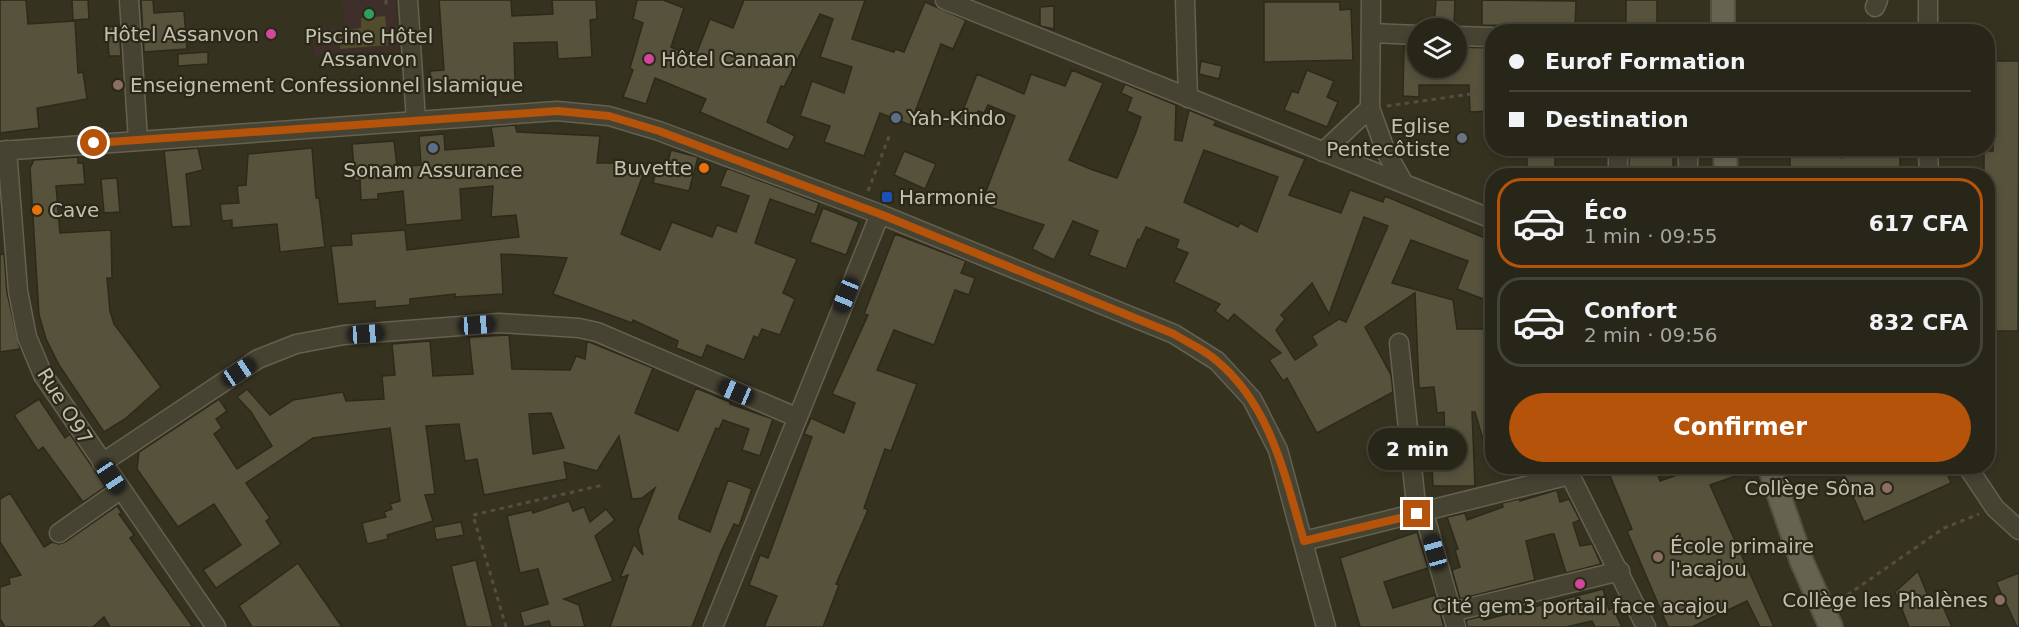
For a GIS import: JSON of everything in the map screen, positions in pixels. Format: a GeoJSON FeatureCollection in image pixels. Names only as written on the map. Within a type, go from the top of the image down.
{"type":"FeatureCollection","features":[{"type":"Feature","properties":{"kind":"main road"},"geometry":{"type":"LineString","coordinates":[[1723,24],[1724,0]]}},
{"type":"Feature","properties":{"kind":"main road"},"geometry":{"type":"LineString","coordinates":[[1772,474],[1802,562],[1827,619]]}},
{"type":"Feature","properties":{"kind":"street"},"geometry":{"type":"LineString","coordinates":[[129,0],[138,140]]}},
{"type":"Feature","properties":{"kind":"street"},"geometry":{"type":"LineString","coordinates":[[408,0],[416,120]]}},
{"type":"Feature","properties":{"kind":"street"},"geometry":{"type":"LineString","coordinates":[[945,0],[1485,216]]}},
{"type":"Feature","properties":{"kind":"street"},"geometry":{"type":"LineString","coordinates":[[1185,0],[1188,98]]}},
{"type":"Feature","properties":{"kind":"street"},"geometry":{"type":"LineString","coordinates":[[1371,0],[1370,108],[1386,152],[1403,182]]}},
{"type":"Feature","properties":{"kind":"street"},"geometry":{"type":"LineString","coordinates":[[1928,24],[1929,0]]}},
{"type":"Feature","properties":{"kind":"street"},"geometry":{"type":"LineString","coordinates":[[1371,33],[1407,35]]}},
{"type":"Feature","properties":{"kind":"street"},"geometry":{"type":"LineString","coordinates":[[1467,36],[1485,37]]}},
{"type":"Feature","properties":{"kind":"street"},"geometry":{"type":"LineString","coordinates":[[1323,152],[1370,108]]}},
{"type":"Feature","properties":{"kind":"street"},"geometry":{"type":"LineString","coordinates":[[3,150],[558,111],[609,116],[659,131],[880,214],[1174,334],[1217,361],[1252,399],[1278,450],[1326,627]]}},
{"type":"Feature","properties":{"kind":"street","name":"Rue O97"},"geometry":{"type":"LineString","coordinates":[[3,150],[18,291],[27,337],[43,375],[216,627]]}},
{"type":"Feature","properties":{"kind":"street"},"geometry":{"type":"LineString","coordinates":[[713,627],[880,214]]}},
{"type":"Feature","properties":{"kind":"street"},"geometry":{"type":"LineString","coordinates":[[102,463],[258,359],[296,344],[344,335],[499,323],[579,328],[597,332],[796,417]]}},
{"type":"Feature","properties":{"kind":"street"},"geometry":{"type":"LineString","coordinates":[[1399,343],[1420,514],[1454,619],[1620,571]]}},
{"type":"Feature","properties":{"kind":"street"},"geometry":{"type":"LineString","coordinates":[[1304,541],[1420,514],[1560,474]]}},
{"type":"Feature","properties":{"kind":"street"},"geometry":{"type":"LineString","coordinates":[[1572,474],[1646,627]]}},
{"type":"Feature","properties":{"kind":"street"},"geometry":{"type":"LineString","coordinates":[[1972,474],[1995,508],[2019,530]]}},
{"type":"Feature","properties":{"kind":"street"},"geometry":{"type":"LineString","coordinates":[[59,533],[120,490]]}},
{"type":"Feature","properties":{"kind":"path"},"geometry":{"type":"LineString","coordinates":[[386,0],[386,5]]}},
{"type":"Feature","properties":{"kind":"path"},"geometry":{"type":"LineString","coordinates":[[1370,108],[1485,93]]}},
{"type":"Feature","properties":{"kind":"path"},"geometry":{"type":"LineString","coordinates":[[862,207],[890,134]]}},
{"type":"Feature","properties":{"kind":"path"},"geometry":{"type":"LineString","coordinates":[[506,627],[473,515],[603,485]]}},
{"type":"Feature","properties":{"kind":"path"},"geometry":{"type":"LineString","coordinates":[[1827,619],[1944,528],[1995,508]]}},
{"type":"Feature","properties":{"kind":"shaded area","name":"Piscine Hôtel Assanvon"},"geometry":{"type":"Polygon","coordinates":[[[342,0],[395,0],[399,50],[314,55],[312,30],[343,28],[342,0]]]}},
{"type":"Feature","properties":{"kind":"shaded area","name":"Piscine Hôtel Assanvon"},"geometry":{"type":"Polygon","coordinates":[[[385,16],[388,45],[340,49],[339,31],[361,28],[361,18],[385,16]]]}},
{"type":"Feature","properties":{"kind":"building"},"geometry":{"type":"Polygon","coordinates":[[[0,0],[26,0],[28,24],[75,21],[78,73],[83,72],[87,99],[37,108],[39,128],[0,133],[0,0]]]}},
{"type":"Feature","properties":{"kind":"building"},"geometry":{"type":"Polygon","coordinates":[[[72,0],[88,0],[89,19],[73,20],[72,0]]]}},
{"type":"Feature","properties":{"kind":"building"},"geometry":{"type":"Polygon","coordinates":[[[141,0],[153,0],[154,13],[184,11],[187,49],[144,52],[141,0]]]}},
{"type":"Feature","properties":{"kind":"building"},"geometry":{"type":"Polygon","coordinates":[[[439,0],[511,0],[512,16],[553,14],[552,0],[596,0],[597,19],[590,20],[592,57],[558,59],[557,42],[514,43],[515,80],[463,82],[464,89],[447,91],[446,82],[431,83],[430,71],[444,70],[439,0]]]}},
{"type":"Feature","properties":{"kind":"building"},"geometry":{"type":"Polygon","coordinates":[[[637,0],[663,0],[684,8],[671,47],[695,57],[710,19],[733,28],[744,0],[865,0],[852,39],[894,52],[895,49],[904,52],[925,2],[966,20],[953,49],[941,44],[910,125],[880,113],[864,156],[824,142],[830,126],[800,116],[812,81],[844,93],[852,67],[820,57],[833,19],[820,14],[784,87],[781,86],[767,122],[795,136],[788,150],[700,112],[706,99],[655,78],[646,104],[623,97],[633,70],[630,68],[643,23],[633,19],[637,0]]]}},
{"type":"Feature","properties":{"kind":"building"},"geometry":{"type":"Polygon","coordinates":[[[1436,0],[1455,0],[1454,18],[1435,18],[1436,0]]]}},
{"type":"Feature","properties":{"kind":"building"},"geometry":{"type":"Polygon","coordinates":[[[1482,0],[1576,1],[1575,24],[1482,25],[1482,0]]]}},
{"type":"Feature","properties":{"kind":"building"},"geometry":{"type":"Polygon","coordinates":[[[1626,0],[1657,0],[1657,24],[1626,24],[1626,0]]]}},
{"type":"Feature","properties":{"kind":"building"},"geometry":{"type":"Polygon","coordinates":[[[1264,2],[1340,2],[1340,10],[1351,9],[1353,60],[1264,62],[1264,2]]]}},
{"type":"Feature","properties":{"kind":"building"},"geometry":{"type":"Polygon","coordinates":[[[1054,6],[1054,29],[1040,26],[1040,7],[1054,6]]]}},
{"type":"Feature","properties":{"kind":"building"},"geometry":{"type":"Polygon","coordinates":[[[119,26],[121,56],[109,56],[107,27],[119,26]]]}},
{"type":"Feature","properties":{"kind":"building"},"geometry":{"type":"Polygon","coordinates":[[[1404,46],[1407,46],[1407,78],[1467,78],[1467,47],[1485,48],[1485,111],[1470,112],[1469,85],[1419,85],[1419,97],[1403,96],[1404,46]]]}},
{"type":"Feature","properties":{"kind":"building"},"geometry":{"type":"Polygon","coordinates":[[[208,52],[208,64],[178,66],[178,54],[208,52]]]}},
{"type":"Feature","properties":{"kind":"building"},"geometry":{"type":"Polygon","coordinates":[[[1201,61],[1222,66],[1219,79],[1199,74],[1201,61]]]}},
{"type":"Feature","properties":{"kind":"building"},"geometry":{"type":"Polygon","coordinates":[[[1995,61],[2019,61],[2018,331],[1995,331],[1995,168],[1984,168],[1984,156],[1995,156],[1995,61]]]}},
{"type":"Feature","properties":{"kind":"building"},"geometry":{"type":"Polygon","coordinates":[[[1072,70],[1103,83],[1069,160],[1093,170],[1117,178],[1136,132],[1141,117],[1127,111],[1132,98],[1121,93],[1125,84],[1176,105],[1175,140],[1182,141],[1189,110],[1216,121],[1214,125],[1305,159],[1289,195],[1341,213],[1350,190],[1383,202],[1385,196],[1485,238],[1485,300],[1457,289],[1468,261],[1411,240],[1392,283],[1453,300],[1457,329],[1485,329],[1485,446],[1475,412],[1472,412],[1475,486],[1433,486],[1432,464],[1446,462],[1444,412],[1437,413],[1434,387],[1419,388],[1415,293],[1365,327],[1391,375],[1393,392],[1317,433],[1287,378],[1283,381],[1269,360],[1281,353],[1234,314],[1228,321],[1215,311],[1220,304],[1174,282],[1188,253],[1176,248],[1179,240],[1146,227],[1140,240],[1138,239],[1126,269],[1089,255],[1098,231],[1073,221],[1054,260],[1032,249],[1044,225],[981,204],[1015,116],[988,105],[984,113],[978,111],[971,129],[958,123],[977,74],[1024,94],[1031,74],[1065,86],[1072,70]],[[1204,150],[1184,202],[1238,227],[1240,223],[1257,232],[1278,177],[1204,150]],[[1364,217],[1329,314],[1312,283],[1281,315],[1285,319],[1276,330],[1295,360],[1317,345],[1312,336],[1339,319],[1346,322],[1388,226],[1364,217]]]}},
{"type":"Feature","properties":{"kind":"building"},"geometry":{"type":"Polygon","coordinates":[[[1307,70],[1334,81],[1327,97],[1338,102],[1327,127],[1284,110],[1292,91],[1298,93],[1307,70]]]}},
{"type":"Feature","properties":{"kind":"building"},"geometry":{"type":"Polygon","coordinates":[[[515,125],[517,132],[600,136],[597,163],[619,163],[618,165],[643,175],[621,234],[660,250],[672,222],[712,237],[717,225],[736,232],[749,196],[720,186],[727,168],[819,203],[815,215],[770,199],[755,243],[797,259],[783,293],[795,299],[780,335],[762,329],[758,338],[754,336],[744,360],[707,345],[702,358],[676,348],[678,341],[633,320],[632,323],[553,294],[567,258],[539,256],[501,254],[503,294],[455,297],[455,294],[410,299],[410,305],[375,308],[375,301],[338,304],[331,246],[352,245],[351,234],[405,230],[407,250],[519,237],[516,215],[491,217],[493,186],[460,189],[462,220],[406,225],[403,191],[378,194],[378,199],[361,200],[360,180],[355,181],[352,144],[394,141],[397,167],[421,165],[419,136],[444,134],[445,150],[494,146],[491,127],[515,125]]]}},
{"type":"Feature","properties":{"kind":"building"},"geometry":{"type":"Polygon","coordinates":[[[198,148],[203,170],[186,174],[191,226],[172,227],[164,151],[198,148]]]}},
{"type":"Feature","properties":{"kind":"building"},"geometry":{"type":"Polygon","coordinates":[[[312,148],[316,198],[319,198],[325,247],[280,252],[277,224],[232,228],[232,220],[222,221],[220,204],[239,203],[237,186],[246,185],[248,154],[312,148]]]}},
{"type":"Feature","properties":{"kind":"building"},"geometry":{"type":"Polygon","coordinates":[[[671,150],[698,157],[689,191],[653,183],[657,167],[666,169],[671,150]]]}},
{"type":"Feature","properties":{"kind":"building"},"geometry":{"type":"Polygon","coordinates":[[[904,151],[936,164],[925,189],[894,175],[904,151]]]}},
{"type":"Feature","properties":{"kind":"building"},"geometry":{"type":"Polygon","coordinates":[[[1527,156],[1555,156],[1555,168],[1527,168],[1527,156]]]}},
{"type":"Feature","properties":{"kind":"building"},"geometry":{"type":"Polygon","coordinates":[[[1629,156],[1673,156],[1673,168],[1629,168],[1629,156]]]}},
{"type":"Feature","properties":{"kind":"building"},"geometry":{"type":"Polygon","coordinates":[[[1790,156],[1838,156],[1842,158],[1844,156],[1900,156],[1900,168],[1790,167],[1790,156]]]}},
{"type":"Feature","properties":{"kind":"building"},"geometry":{"type":"Polygon","coordinates":[[[78,157],[78,163],[83,163],[85,184],[56,186],[60,233],[111,230],[112,278],[107,278],[110,311],[114,324],[161,387],[125,419],[104,432],[59,365],[46,339],[39,315],[30,168],[34,160],[78,157]]]}},
{"type":"Feature","properties":{"kind":"building"},"geometry":{"type":"Polygon","coordinates":[[[117,178],[120,212],[104,213],[101,179],[117,178]]]}},
{"type":"Feature","properties":{"kind":"building"},"geometry":{"type":"Polygon","coordinates":[[[823,208],[859,222],[846,255],[810,242],[823,208]]]}},
{"type":"Feature","properties":{"kind":"building"},"geometry":{"type":"Polygon","coordinates":[[[895,234],[966,261],[961,273],[975,278],[969,295],[955,290],[934,345],[894,330],[877,370],[917,384],[891,451],[885,449],[864,508],[868,510],[836,584],[839,585],[823,627],[764,627],[777,596],[749,585],[760,555],[768,558],[812,437],[804,434],[811,418],[844,433],[855,403],[832,394],[868,315],[864,314],[895,234]]]}},
{"type":"Feature","properties":{"kind":"building"},"geometry":{"type":"Polygon","coordinates":[[[0,254],[4,254],[7,293],[20,349],[0,352],[0,254]]]}},
{"type":"Feature","properties":{"kind":"building"},"geometry":{"type":"Polygon","coordinates":[[[509,335],[512,369],[570,370],[576,356],[585,359],[587,341],[653,368],[635,413],[678,431],[696,388],[730,402],[730,404],[773,419],[760,456],[742,450],[749,429],[723,420],[719,429],[716,428],[679,516],[679,519],[710,532],[728,480],[752,489],[739,526],[734,524],[721,552],[692,627],[610,627],[628,575],[620,578],[634,544],[643,555],[638,530],[655,488],[642,498],[632,499],[619,436],[597,471],[564,462],[567,479],[484,495],[477,459],[465,461],[459,424],[426,426],[435,494],[425,495],[433,521],[387,535],[388,539],[367,544],[362,523],[386,517],[384,512],[392,509],[390,504],[400,501],[390,428],[313,438],[246,483],[270,518],[266,521],[281,544],[216,588],[203,570],[241,545],[214,504],[178,527],[137,469],[139,452],[219,399],[227,411],[216,419],[222,428],[214,434],[237,469],[272,446],[251,412],[237,397],[247,389],[270,415],[293,400],[343,392],[346,401],[384,399],[382,376],[395,375],[392,344],[430,341],[433,376],[473,374],[469,337],[509,335]],[[551,413],[529,414],[533,454],[564,448],[551,413]]]}},
{"type":"Feature","properties":{"kind":"building"},"geometry":{"type":"Polygon","coordinates":[[[39,399],[65,438],[70,434],[104,484],[105,487],[83,502],[43,447],[38,451],[14,415],[39,399]]]}},
{"type":"Feature","properties":{"kind":"building"},"geometry":{"type":"Polygon","coordinates":[[[1609,474],[1658,474],[1660,481],[1680,474],[1742,474],[1710,485],[1774,627],[1760,627],[1747,601],[1692,627],[1668,627],[1627,531],[1632,529],[1609,474]]]}},
{"type":"Feature","properties":{"kind":"building"},"geometry":{"type":"Polygon","coordinates":[[[1843,474],[1947,474],[1951,483],[1864,522],[1843,474]]]}},
{"type":"Feature","properties":{"kind":"building"},"geometry":{"type":"Polygon","coordinates":[[[1557,490],[1560,502],[1569,499],[1580,520],[1573,523],[1580,546],[1592,544],[1601,564],[1566,573],[1554,534],[1551,534],[1526,541],[1535,580],[1460,599],[1452,570],[1460,567],[1455,550],[1458,549],[1447,517],[1465,513],[1467,520],[1503,507],[1502,503],[1519,499],[1520,501],[1557,490]]]}},
{"type":"Feature","properties":{"kind":"building"},"geometry":{"type":"Polygon","coordinates":[[[10,493],[44,547],[52,542],[59,544],[65,542],[117,506],[122,513],[119,514],[134,535],[130,538],[193,627],[110,627],[104,617],[93,627],[5,627],[0,619],[0,587],[10,584],[9,578],[21,575],[0,542],[0,499],[10,493]]]}},
{"type":"Feature","properties":{"kind":"building"},"geometry":{"type":"Polygon","coordinates":[[[569,501],[573,511],[584,507],[590,522],[606,509],[615,520],[595,536],[613,581],[564,599],[579,605],[585,627],[551,627],[549,621],[524,627],[520,612],[548,604],[538,569],[520,573],[507,516],[532,510],[533,513],[569,501]]]}},
{"type":"Feature","properties":{"kind":"building"},"geometry":{"type":"Polygon","coordinates":[[[461,522],[464,535],[436,540],[434,527],[461,522]]]}},
{"type":"Feature","properties":{"kind":"building"},"geometry":{"type":"Polygon","coordinates":[[[1417,532],[1428,568],[1384,582],[1393,608],[1435,595],[1444,627],[1360,627],[1340,558],[1417,532]]]}},
{"type":"Feature","properties":{"kind":"building"},"geometry":{"type":"Polygon","coordinates":[[[476,560],[493,627],[466,627],[451,566],[476,560]]]}},
{"type":"Feature","properties":{"kind":"building"},"geometry":{"type":"Polygon","coordinates":[[[298,563],[342,627],[252,627],[239,606],[298,563]]]}},
{"type":"Feature","properties":{"kind":"building"},"geometry":{"type":"Polygon","coordinates":[[[1918,571],[1933,609],[1942,604],[1952,627],[1909,627],[1895,592],[1918,571]]]}},
{"type":"Feature","properties":{"kind":"building"},"geometry":{"type":"Polygon","coordinates":[[[2019,573],[2019,627],[2017,627],[1996,582],[2019,573]]]}},
{"type":"Feature","properties":{"kind":"building"},"geometry":{"type":"Polygon","coordinates":[[[1603,589],[1609,610],[1613,608],[1622,627],[1595,627],[1592,621],[1566,627],[1467,627],[1466,620],[1483,616],[1484,620],[1603,589]]]}},
{"type":"Feature","properties":{"kind":"place","name":"Piscine Hôtel Assanvon"},"geometry":{"type":"Point","coordinates":[369,14]}},
{"type":"Feature","properties":{"kind":"place","name":"Hôtel Assanvon"},"geometry":{"type":"Point","coordinates":[271,34]}},
{"type":"Feature","properties":{"kind":"place","name":"Hôtel Canaan"},"geometry":{"type":"Point","coordinates":[649,59]}},
{"type":"Feature","properties":{"kind":"place","name":"Enseignement Confessionnel Islamique"},"geometry":{"type":"Point","coordinates":[118,85]}},
{"type":"Feature","properties":{"kind":"place","name":"Yah-Kindo"},"geometry":{"type":"Point","coordinates":[896,118]}},
{"type":"Feature","properties":{"kind":"place","name":"Eglise Pentecôtiste"},"geometry":{"type":"Point","coordinates":[1462,138]}},
{"type":"Feature","properties":{"kind":"place","name":"Sonam Assurance"},"geometry":{"type":"Point","coordinates":[433,148]}},
{"type":"Feature","properties":{"kind":"place","name":"Buvette"},"geometry":{"type":"Point","coordinates":[704,168]}},
{"type":"Feature","properties":{"kind":"place","name":"Harmonie"},"geometry":{"type":"Point","coordinates":[887,197]}},
{"type":"Feature","properties":{"kind":"place","name":"Cave"},"geometry":{"type":"Point","coordinates":[37,210]}},
{"type":"Feature","properties":{"kind":"place","name":"Collège Sôna"},"geometry":{"type":"Point","coordinates":[1887,488]}},
{"type":"Feature","properties":{"kind":"place","name":"École primaire l'acajou"},"geometry":{"type":"Point","coordinates":[1658,557]}},
{"type":"Feature","properties":{"kind":"place","name":"Cité gem3 portail face acajou"},"geometry":{"type":"Point","coordinates":[1580,584]}},
{"type":"Feature","properties":{"kind":"place","name":"Collège les Phalènes"},"geometry":{"type":"Point","coordinates":[2000,600]}},
{"type":"Feature","properties":{"kind":"route"},"geometry":{"type":"LineString","coordinates":[[94,143],[558,111],[609,116],[659,131],[880,214],[1174,334],[1217,361],[1252,399],[1278,450],[1304,541],[1417,514]]}}]}
